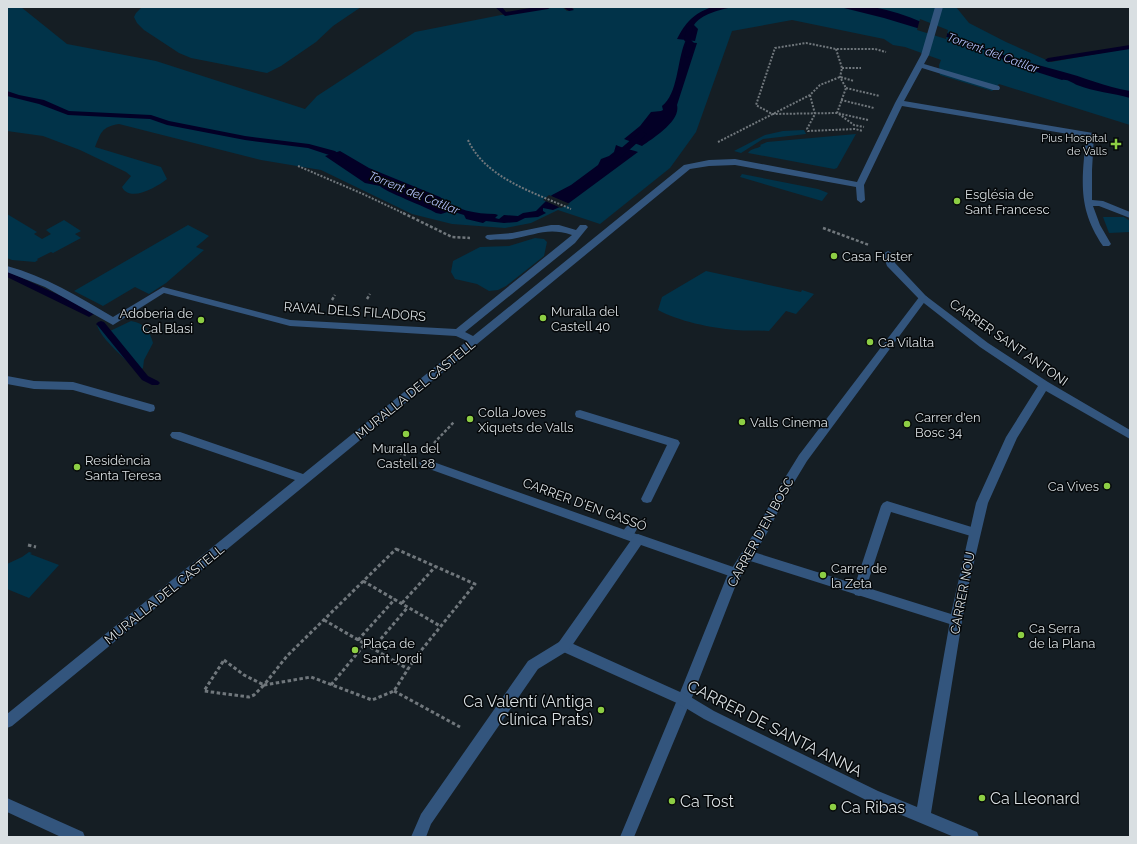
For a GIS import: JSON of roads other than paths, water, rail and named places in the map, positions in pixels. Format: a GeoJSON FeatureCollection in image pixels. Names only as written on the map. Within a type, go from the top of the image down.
{"type":"FeatureCollection","features":[{"type":"Feature","properties":{"kind":"street"},"geometry":{"type":"LineString","coordinates":[[861,200],[860,185],[899,103],[921,65],[939,7]]}},
{"type":"Feature","properties":{"kind":"street"},"geometry":{"type":"LineString","coordinates":[[921,65],[996,88]]}},
{"type":"Feature","properties":{"kind":"street"},"geometry":{"type":"LineString","coordinates":[[899,103],[1090,136],[1088,157],[1088,203],[1101,237],[1106,244]]}},
{"type":"Feature","properties":{"kind":"street","name":"MURALLA DEL CASTELL"},"geometry":{"type":"LineString","coordinates":[[7,722],[476,341],[492,326],[687,167],[709,163],[735,162],[860,185]]}},
{"type":"Feature","properties":{"kind":"street"},"geometry":{"type":"LineString","coordinates":[[1088,203],[1100,203],[1130,215]]}},
{"type":"Feature","properties":{"kind":"street"},"geometry":{"type":"LineString","coordinates":[[458,333],[474,317],[572,241],[581,231],[550,228],[512,236],[490,237]]}},
{"type":"Feature","properties":{"kind":"street","name":"CARRER SANT ANTONI"},"geometry":{"type":"LineString","coordinates":[[888,254],[890,264],[923,298],[984,345],[1044,385],[1130,435]]}},
{"type":"Feature","properties":{"kind":"street","name":"RAVAL DELS FILADORS"},"geometry":{"type":"LineString","coordinates":[[7,269],[21,273],[68,295],[113,322],[163,290],[290,323],[458,333],[476,341]]}},
{"type":"Feature","properties":{"kind":"street","name":"CARRER D'EN BOSC"},"geometry":{"type":"LineString","coordinates":[[627,837],[684,700],[731,580],[763,530],[782,492],[803,458],[923,298]]}},
{"type":"Feature","properties":{"kind":"street"},"geometry":{"type":"LineString","coordinates":[[474,317],[492,326]]}},
{"type":"Feature","properties":{"kind":"street"},"geometry":{"type":"LineString","coordinates":[[8,381],[34,385],[73,386],[150,408]]}},
{"type":"Feature","properties":{"kind":"street","name":"CARRER NOU"},"geometry":{"type":"LineString","coordinates":[[923,816],[956,621],[974,532],[982,503],[1012,437],[1044,385]]}},
{"type":"Feature","properties":{"kind":"street"},"geometry":{"type":"LineString","coordinates":[[580,414],[674,443],[647,499]]}},
{"type":"Feature","properties":{"kind":"street"},"geometry":{"type":"LineString","coordinates":[[176,435],[305,479]]}},
{"type":"Feature","properties":{"kind":"street","name":"CARRER D'EN GASSÓ"},"geometry":{"type":"LineString","coordinates":[[425,462],[632,534],[735,573]]}},
{"type":"Feature","properties":{"kind":"street"},"geometry":{"type":"LineString","coordinates":[[860,591],[887,506],[974,532]]}},
{"type":"Feature","properties":{"kind":"street"},"geometry":{"type":"LineString","coordinates":[[418,837],[426,820],[533,665],[564,646],[632,534]]}},
{"type":"Feature","properties":{"kind":"street"},"geometry":{"type":"LineString","coordinates":[[747,555],[956,621]]}},
{"type":"Feature","properties":{"kind":"street","name":"CARRER DE SANTA ANNA"},"geometry":{"type":"LineString","coordinates":[[564,646],[684,700],[709,715],[873,796],[972,837]]}},
{"type":"Feature","properties":{"kind":"street"},"geometry":{"type":"LineString","coordinates":[[7,805],[78,837]]}},
{"type":"Feature","properties":{"kind":"water"},"geometry":{"type":"Polygon","coordinates":[[[869,6],[898,13],[992,51],[1130,91],[1130,98],[1083,87],[1021,67],[992,53],[960,41],[884,18],[840,7],[869,6]]]}},
{"type":"Feature","properties":{"kind":"water"},"geometry":{"type":"Polygon","coordinates":[[[712,7],[732,7],[706,15],[697,21],[694,25],[698,29],[695,41],[677,39],[691,19],[712,7]]]}},
{"type":"Feature","properties":{"kind":"water"},"geometry":{"type":"Polygon","coordinates":[[[685,42],[697,43],[677,105],[675,117],[659,134],[642,146],[624,139],[640,126],[651,112],[663,110],[662,106],[671,94],[674,85],[685,42]]]}},
{"type":"Feature","properties":{"kind":"water"},"geometry":{"type":"Polygon","coordinates":[[[616,145],[638,152],[569,203],[553,210],[543,208],[543,211],[546,213],[538,217],[525,218],[517,222],[504,223],[486,221],[483,223],[466,219],[464,215],[451,211],[441,214],[436,213],[380,186],[365,183],[325,156],[340,151],[369,168],[440,197],[459,208],[473,212],[495,214],[498,215],[495,218],[499,219],[504,215],[518,216],[523,213],[536,211],[552,195],[571,185],[598,165],[601,159],[614,152],[616,145]]]}},
{"type":"Feature","properties":{"kind":"waterway"},"geometry":{"type":"LineString","coordinates":[[498,7],[505,14],[548,7]]}},
{"type":"Feature","properties":{"kind":"waterway"},"geometry":{"type":"LineString","coordinates":[[566,7],[571,10]]}},
{"type":"Feature","properties":{"kind":"waterway","name":"Torrent del Catllar"},"geometry":{"type":"LineString","coordinates":[[687,56],[691,43],[687,40],[690,27]]}},
{"type":"Feature","properties":{"kind":"waterway"},"geometry":{"type":"LineString","coordinates":[[1048,60],[1130,47]]}},
{"type":"Feature","properties":{"kind":"waterway","name":"Torrent del Catllar"},"geometry":{"type":"LineString","coordinates":[[7,93],[17,97],[41,102],[68,113],[151,117],[167,123],[245,138],[309,146],[332,153],[343,160]]}},
{"type":"Feature","properties":{"kind":"waterway","name":"Torrent del Catllar"},"geometry":{"type":"LineString","coordinates":[[615,158],[643,134]]}},
{"type":"Feature","properties":{"kind":"waterway"},"geometry":{"type":"LineString","coordinates":[[7,274],[18,279]]}},
{"type":"Feature","properties":{"kind":"waterway"},"geometry":{"type":"LineString","coordinates":[[20,280],[71,304]]}},
{"type":"Feature","properties":{"kind":"waterway"},"geometry":{"type":"LineString","coordinates":[[74,306],[89,314]]}},
{"type":"Feature","properties":{"kind":"waterway"},"geometry":{"type":"LineString","coordinates":[[101,324],[145,378],[155,383]]}},
{"type":"Feature","properties":{"kind":"place","name":"Pius Hospital de Valls"},"geometry":{"type":"Point","coordinates":[1116,144]}},
{"type":"Feature","properties":{"kind":"place","name":"Església de Sant Francesc"},"geometry":{"type":"Point","coordinates":[957,201]}},
{"type":"Feature","properties":{"kind":"place","name":"Casa Fuster"},"geometry":{"type":"Point","coordinates":[834,256]}},
{"type":"Feature","properties":{"kind":"place","name":"Muralla del Castell 40"},"geometry":{"type":"Point","coordinates":[543,318]}},
{"type":"Feature","properties":{"kind":"place","name":"Adoberia de Cal Blasi"},"geometry":{"type":"Point","coordinates":[201,320]}},
{"type":"Feature","properties":{"kind":"place","name":"Ca Vilalta"},"geometry":{"type":"Point","coordinates":[870,342]}},
{"type":"Feature","properties":{"kind":"place","name":"Colla Joves Xiquets de Valls"},"geometry":{"type":"Point","coordinates":[470,419]}},
{"type":"Feature","properties":{"kind":"place","name":"Valls Cinema"},"geometry":{"type":"Point","coordinates":[742,422]}},
{"type":"Feature","properties":{"kind":"place","name":"Carrer d'en Bosc 34"},"geometry":{"type":"Point","coordinates":[907,424]}},
{"type":"Feature","properties":{"kind":"place","name":"Muralla del Castell 28"},"geometry":{"type":"Point","coordinates":[406,434]}},
{"type":"Feature","properties":{"kind":"place","name":"Residència Santa Teresa"},"geometry":{"type":"Point","coordinates":[77,467]}},
{"type":"Feature","properties":{"kind":"place","name":"Ca Vives"},"geometry":{"type":"Point","coordinates":[1107,486]}},
{"type":"Feature","properties":{"kind":"place","name":"Carrer de la Zeta"},"geometry":{"type":"Point","coordinates":[823,575]}},
{"type":"Feature","properties":{"kind":"place","name":"Ca Serra de la Plana"},"geometry":{"type":"Point","coordinates":[1021,635]}},
{"type":"Feature","properties":{"kind":"place","name":"Plaça de Sant Jordi"},"geometry":{"type":"Point","coordinates":[355,650]}},
{"type":"Feature","properties":{"kind":"place","name":"Ca Valentí (Antiga Clínica Prats)"},"geometry":{"type":"Point","coordinates":[601,710]}},
{"type":"Feature","properties":{"kind":"place","name":"Ca Lleonard"},"geometry":{"type":"Point","coordinates":[982,798]}},
{"type":"Feature","properties":{"kind":"place","name":"Ca Tost"},"geometry":{"type":"Point","coordinates":[672,801]}},
{"type":"Feature","properties":{"kind":"place","name":"Ca Ribas"},"geometry":{"type":"Point","coordinates":[833,807]}}]}
